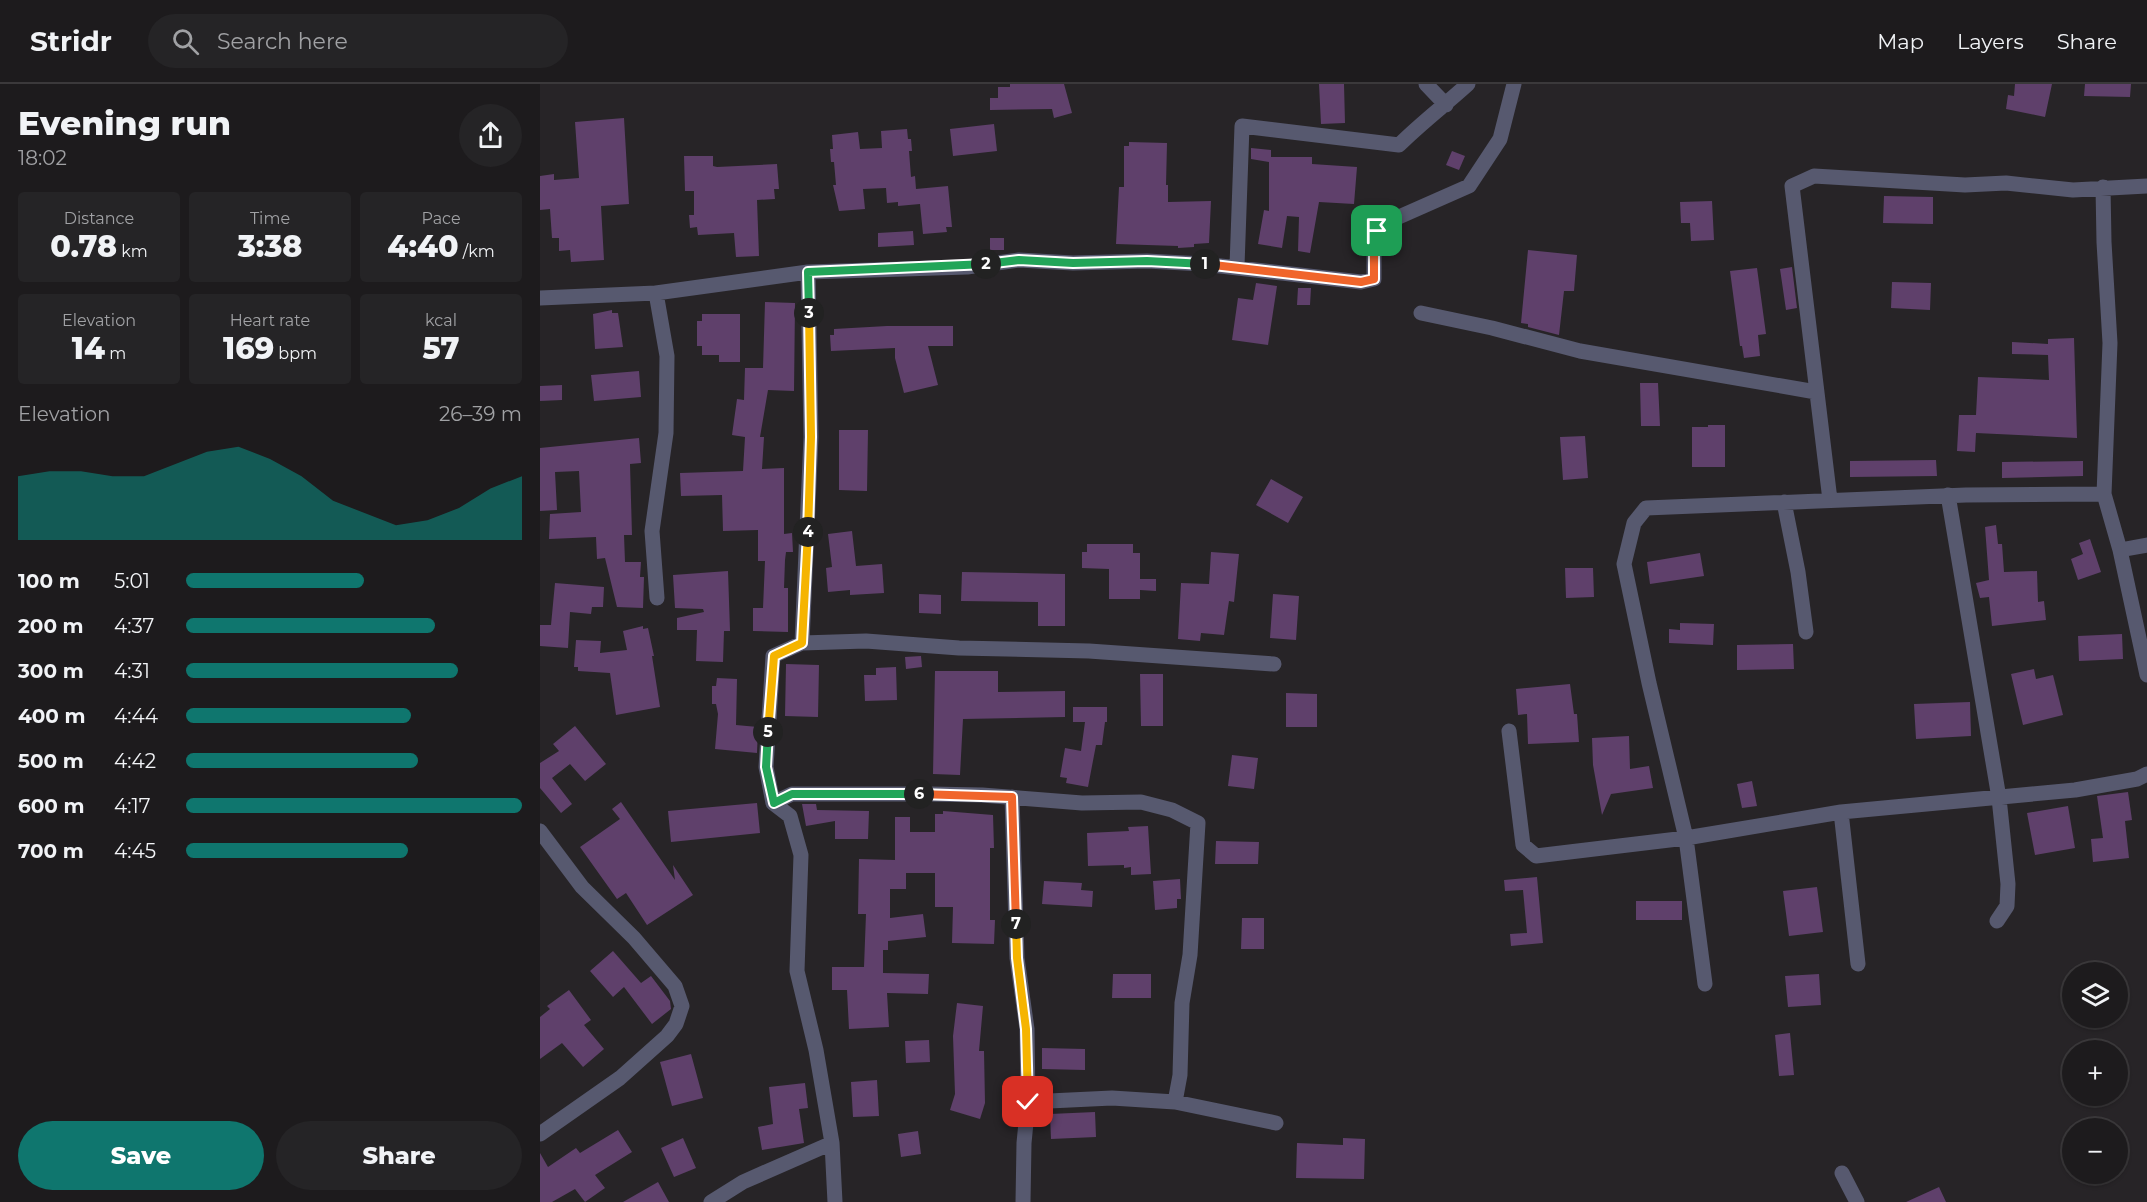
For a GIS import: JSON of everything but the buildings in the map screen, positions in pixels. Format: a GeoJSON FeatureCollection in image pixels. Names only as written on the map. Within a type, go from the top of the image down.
{"type":"FeatureCollection","features":[{"type":"Feature","properties":{"kind":"street"},"geometry":{"type":"LineString","coordinates":[[1426,84],[1446,105]]}},
{"type":"Feature","properties":{"kind":"street"},"geometry":{"type":"LineString","coordinates":[[1236,267],[1242,126],[1399,145],[1427,117],[1446,105],[1468,84]]}},
{"type":"Feature","properties":{"kind":"street"},"geometry":{"type":"LineString","coordinates":[[540,298],[656,293],[808,272],[967,267],[1019,260],[1073,263],[1147,261],[1236,267],[1361,282],[1374,279],[1374,240],[1377,231],[1392,220],[1469,186],[1500,139],[1515,84]]}},
{"type":"Feature","properties":{"kind":"street"},"geometry":{"type":"LineString","coordinates":[[1830,500],[1792,186],[1814,176],[1965,185],[2006,183],[2073,190],[2147,186]]}},
{"type":"Feature","properties":{"kind":"street"},"geometry":{"type":"LineString","coordinates":[[2103,188],[2110,343],[2104,494],[2120,550],[2147,675]]}},
{"type":"Feature","properties":{"kind":"street"},"geometry":{"type":"LineString","coordinates":[[802,643],[811,437],[808,272]]}},
{"type":"Feature","properties":{"kind":"street"},"geometry":{"type":"LineString","coordinates":[[656,293],[667,356],[666,433],[652,531],[657,598]]}},
{"type":"Feature","properties":{"kind":"street"},"geometry":{"type":"LineString","coordinates":[[1421,313],[1492,328],[1580,351],[1816,392]]}},
{"type":"Feature","properties":{"kind":"street"},"geometry":{"type":"LineString","coordinates":[[1705,984],[1686,838],[1649,683],[1624,564],[1634,523],[1646,508],[1948,495],[2104,494]]}},
{"type":"Feature","properties":{"kind":"street"},"geometry":{"type":"LineString","coordinates":[[1948,495],[1999,798],[2008,884],[2007,906],[1997,921]]}},
{"type":"Feature","properties":{"kind":"street"},"geometry":{"type":"LineString","coordinates":[[1784,502],[1798,572],[1806,632]]}},
{"type":"Feature","properties":{"kind":"street"},"geometry":{"type":"LineString","coordinates":[[2120,550],[2147,545]]}},
{"type":"Feature","properties":{"kind":"street"},"geometry":{"type":"LineString","coordinates":[[835,1202],[832,1143],[816,1050],[797,971],[801,855],[790,816],[774,803],[766,767],[774,656],[802,643],[866,641],[959,648],[1089,651],[1274,664]]}},
{"type":"Feature","properties":{"kind":"street"},"geometry":{"type":"LineString","coordinates":[[1509,731],[1523,845],[1536,856],[1686,838],[1841,812],[2075,790],[2137,779],[2147,774]]}},
{"type":"Feature","properties":{"kind":"street"},"geometry":{"type":"LineString","coordinates":[[774,803],[792,794],[930,794],[1012,797],[1082,803],[1141,802],[1172,810],[1198,823],[1190,955],[1182,1003],[1180,1075],[1175,1102]]}},
{"type":"Feature","properties":{"kind":"street"},"geometry":{"type":"LineString","coordinates":[[1012,797],[1017,958],[1026,1029],[1028,1102],[1024,1143],[1023,1202]]}},
{"type":"Feature","properties":{"kind":"street"},"geometry":{"type":"LineString","coordinates":[[1841,812],[1858,964]]}},
{"type":"Feature","properties":{"kind":"street"},"geometry":{"type":"LineString","coordinates":[[540,831],[582,887],[634,938],[675,986],[682,1006],[676,1024],[667,1036],[620,1078],[542,1127]]}},
{"type":"Feature","properties":{"kind":"street"},"geometry":{"type":"LineString","coordinates":[[1028,1102],[1112,1098],[1175,1102],[1276,1123]]}},
{"type":"Feature","properties":{"kind":"street"},"geometry":{"type":"LineString","coordinates":[[711,1202],[743,1182],[832,1143]]}},
{"type":"Feature","properties":{"kind":"street"},"geometry":{"type":"LineString","coordinates":[[1842,1173],[1857,1202]]}},
{"type":"Feature","properties":{"kind":"route"},"geometry":{"type":"LineString","coordinates":[[1028,1102],[1026,1029],[1017,958],[1012,797],[930,794],[792,794],[774,803],[766,767],[774,656],[802,643],[811,437],[808,272],[967,267],[1019,260],[1073,263],[1147,261],[1236,267],[1361,282],[1374,279],[1374,240],[1377,231]]}}]}
